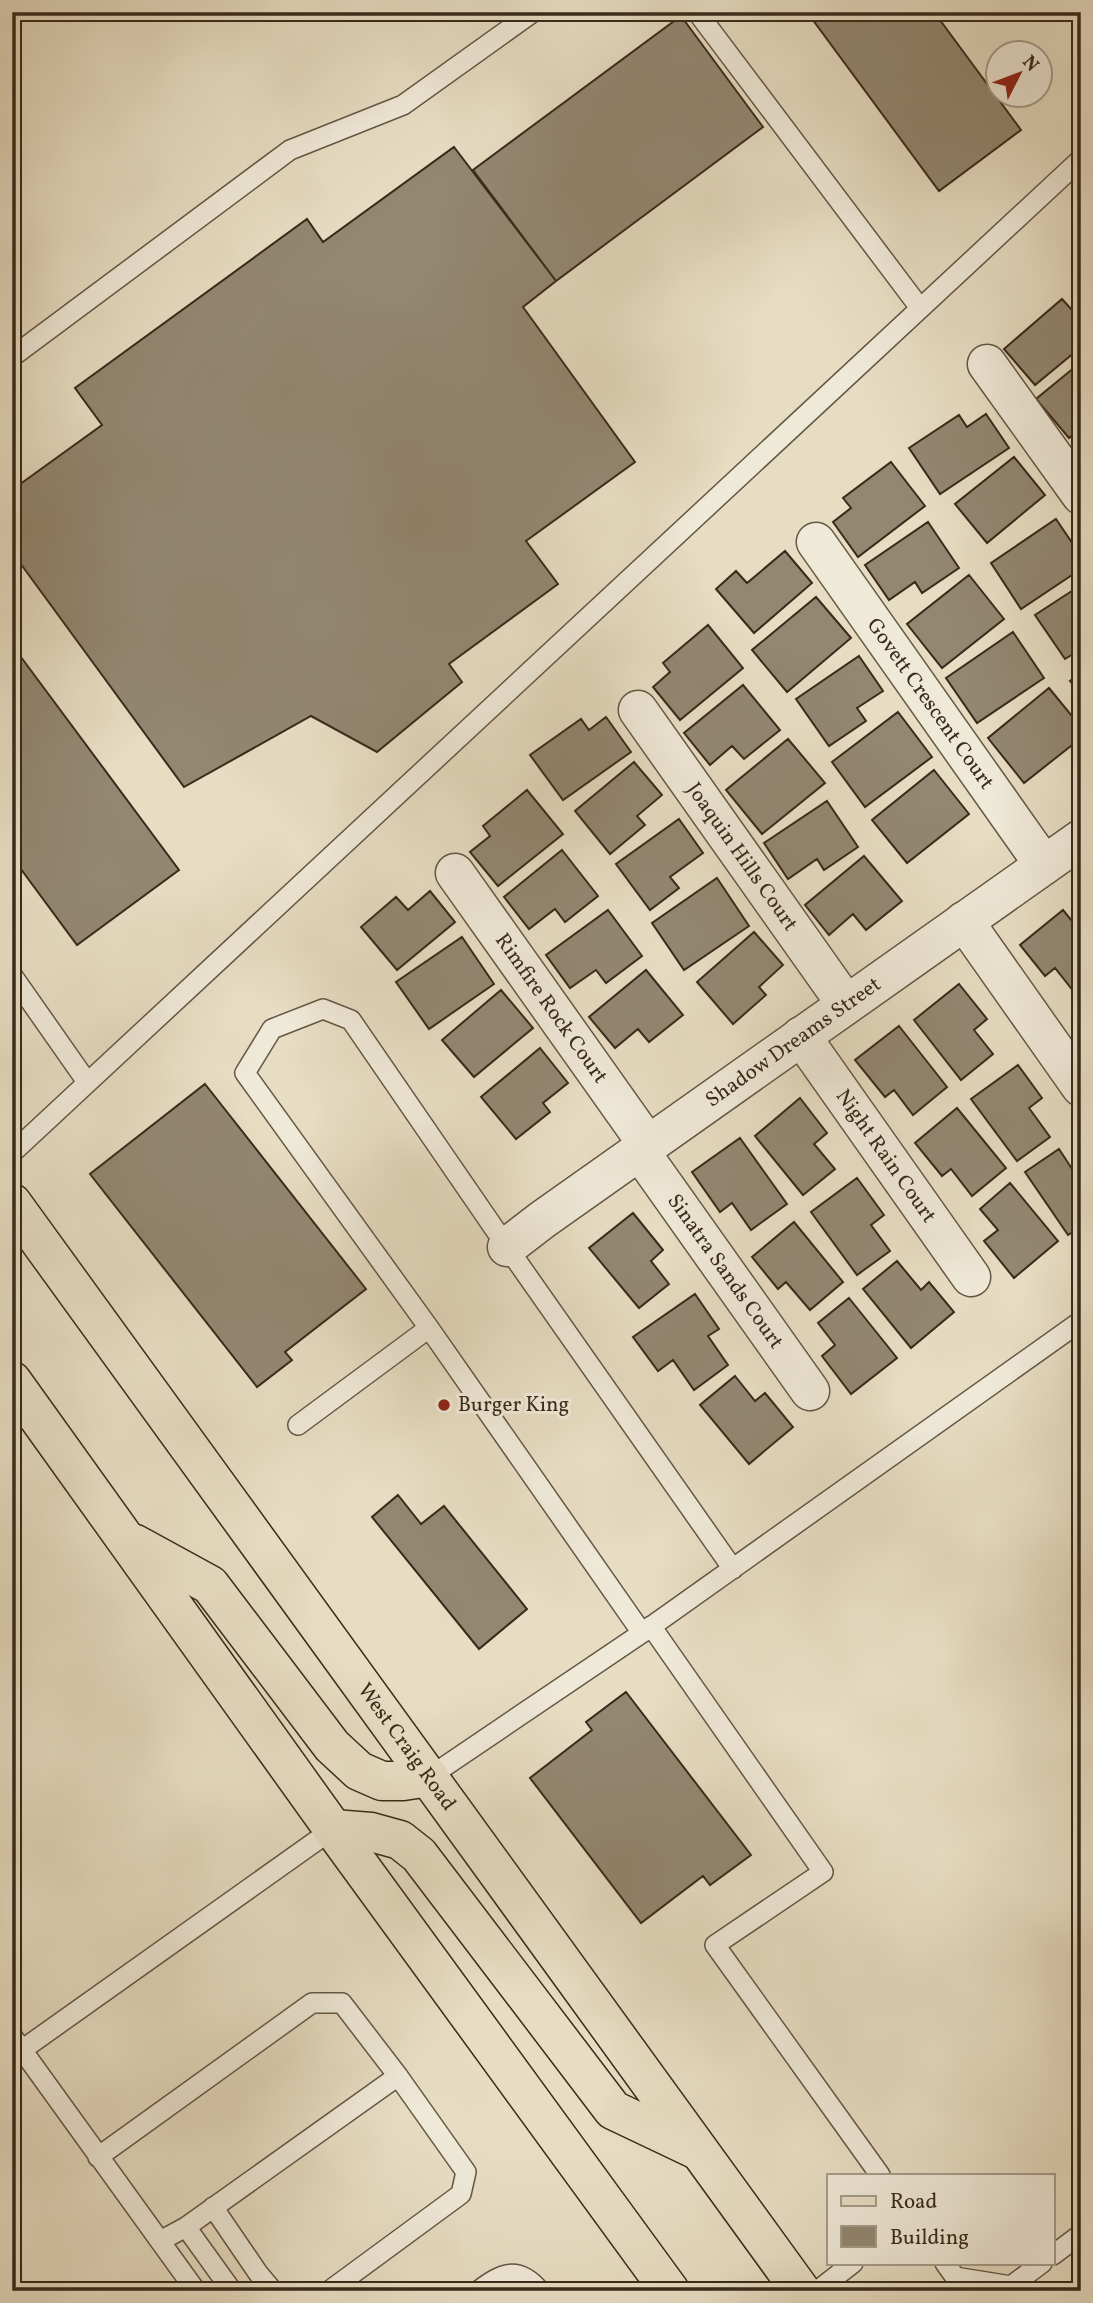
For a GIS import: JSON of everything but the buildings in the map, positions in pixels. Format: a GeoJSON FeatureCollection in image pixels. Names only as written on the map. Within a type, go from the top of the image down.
{"type":"FeatureCollection","features":[{"type":"Feature","properties":{"kind":"main road","name":"West Craig Road"},"geometry":{"type":"LineString","coordinates":[[12,1203],[801,2291]]}},
{"type":"Feature","properties":{"kind":"main road"},"geometry":{"type":"LineString","coordinates":[[12,1381],[333,1829],[670,2291]]}},
{"type":"Feature","properties":{"kind":"main road"},"geometry":{"type":"LineString","coordinates":[[127,1539],[210,1585],[332,1746],[359,1770],[382,1781],[429,1777]]}},
{"type":"Feature","properties":{"kind":"main road"},"geometry":{"type":"LineString","coordinates":[[333,1829],[371,1832],[400,1840],[419,1855],[613,2110],[700,2151]]}},
{"type":"Feature","properties":{"kind":"street"},"geometry":{"type":"LineString","coordinates":[[988,364],[1081,495]]}},
{"type":"Feature","properties":{"kind":"street","name":"Govett Crescent Court"},"geometry":{"type":"LineString","coordinates":[[816,542],[1044,864]]}},
{"type":"Feature","properties":{"kind":"street","name":"Joaquin Hills Court"},"geometry":{"type":"LineString","coordinates":[[638,710],[846,1004]]}},
{"type":"Feature","properties":{"kind":"street","name":"Shadow Dreams Street"},"geometry":{"type":"LineString","coordinates":[[507,1247],[541,1220],[1081,839]]}},
{"type":"Feature","properties":{"kind":"street","name":"Rimfire Rock Court"},"geometry":{"type":"LineString","coordinates":[[455,873],[643,1148]]}},
{"type":"Feature","properties":{"kind":"street"},"geometry":{"type":"LineString","coordinates":[[964,921],[1081,1087]]}},
{"type":"Feature","properties":{"kind":"street","name":"Night Rain Court"},"geometry":{"type":"LineString","coordinates":[[801,1036],[971,1277]]}},
{"type":"Feature","properties":{"kind":"street","name":"Sinatra Sands Court"},"geometry":{"type":"LineString","coordinates":[[643,1148],[810,1391]]}},
{"type":"Feature","properties":{"kind":"lane"},"geometry":{"type":"LineString","coordinates":[[12,357],[290,150],[403,104],[533,12]]}},
{"type":"Feature","properties":{"kind":"lane"},"geometry":{"type":"LineString","coordinates":[[696,12],[920,308]]}},
{"type":"Feature","properties":{"kind":"lane"},"geometry":{"type":"LineString","coordinates":[[12,1153],[1081,159]]}},
{"type":"Feature","properties":{"kind":"lane"},"geometry":{"type":"LineString","coordinates":[[12,975],[87,1082]]}},
{"type":"Feature","properties":{"kind":"lane"},"geometry":{"type":"LineString","coordinates":[[733,1569],[351,1020],[323,1009],[272,1029],[245,1073],[823,1872],[715,1945],[879,2174]]}},
{"type":"Feature","properties":{"kind":"lane"},"geometry":{"type":"LineString","coordinates":[[429,1777],[733,1569],[1081,1321]]}},
{"type":"Feature","properties":{"kind":"lane"},"geometry":{"type":"LineString","coordinates":[[298,1425],[429,1328]]}},
{"type":"Feature","properties":{"kind":"lane"},"geometry":{"type":"LineString","coordinates":[[196,2291],[16,2047],[333,1829]]}},
{"type":"Feature","properties":{"kind":"lane"},"geometry":{"type":"LineString","coordinates":[[98,2157],[312,2003],[342,2003],[466,2172],[461,2194],[329,2291]]}},
{"type":"Feature","properties":{"kind":"lane"},"geometry":{"type":"LineString","coordinates":[[160,2241],[186,2227],[398,2076]]}},
{"type":"Feature","properties":{"kind":"lane"},"geometry":{"type":"LineString","coordinates":[[214,2207],[273,2291]]}},
{"type":"Feature","properties":{"kind":"lane"},"geometry":{"type":"LineString","coordinates":[[186,2227],[232,2291]]}},
{"type":"Feature","properties":{"kind":"lane"},"geometry":{"type":"LineString","coordinates":[[1054,2254],[1081,2234]]}},
{"type":"Feature","properties":{"kind":"lane"},"geometry":{"type":"LineString","coordinates":[[817,2291],[852,2264]]}},
{"type":"Feature","properties":{"kind":"lane"},"geometry":{"type":"LineString","coordinates":[[946,2264],[955,2277],[1011,2286],[1041,2264]]}},
{"type":"Feature","properties":{"kind":"lane"},"geometry":{"type":"LineString","coordinates":[[478,2291],[508,2273],[522,2275],[540,2291]]}},
{"type":"Feature","properties":{"kind":"place","name":"Burger King"},"geometry":{"type":"Point","coordinates":[444,1405]}}]}
